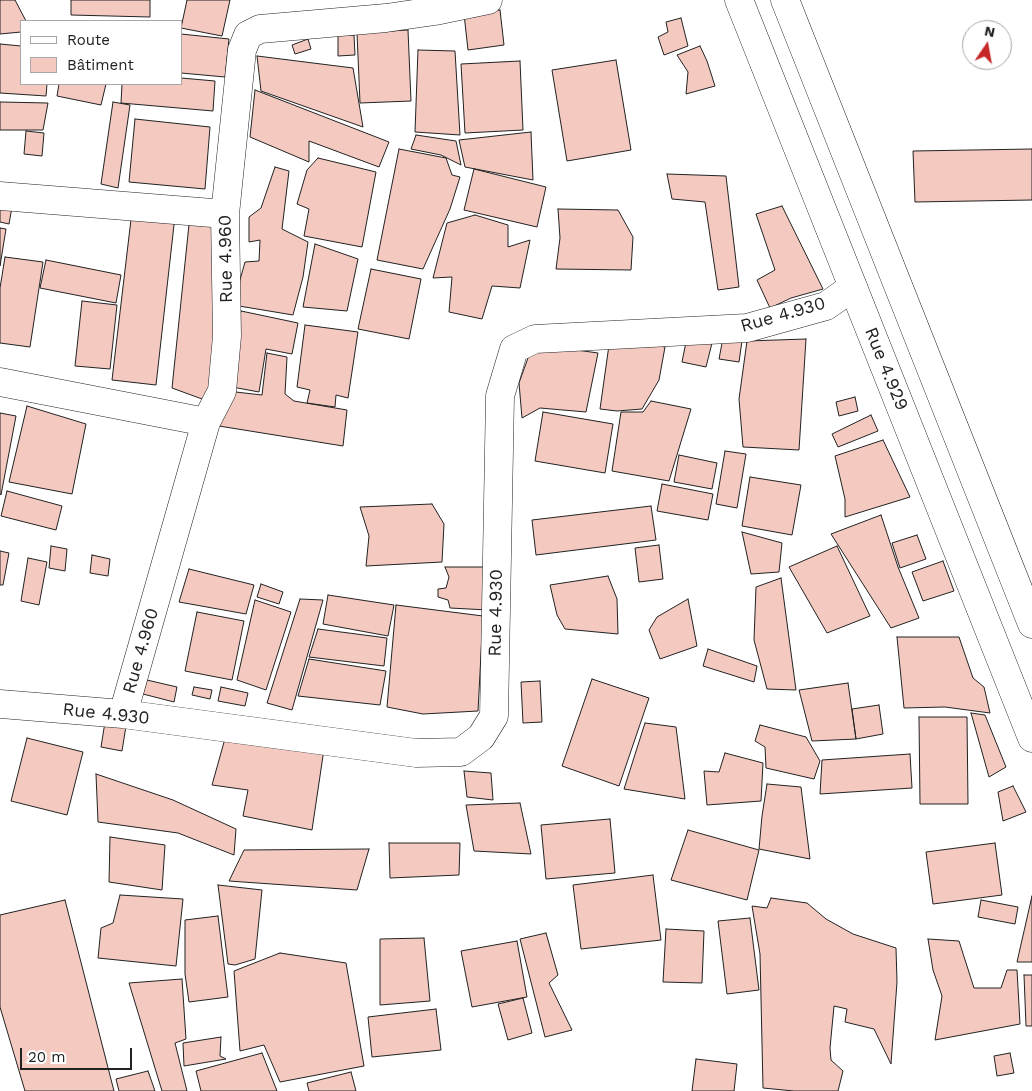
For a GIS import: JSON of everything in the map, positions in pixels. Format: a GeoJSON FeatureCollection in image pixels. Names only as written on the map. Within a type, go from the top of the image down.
{"type":"FeatureCollection","features":[{"type":"Feature","properties":{"kind":"street","name":"Rue 4.960"},"geometry":{"type":"LineString","coordinates":[[123,714],[206,422],[222,391],[227,336],[225,214],[242,50],[248,35],[260,29],[386,18],[435,11],[488,0]]}},
{"type":"Feature","properties":{"kind":"street","name":"Rue 4.929"},"geometry":{"type":"LineString","coordinates":[[739,0],[1032,738]]}},
{"type":"Feature","properties":{"kind":"street"},"geometry":{"type":"LineString","coordinates":[[785,0],[1032,624]]}},
{"type":"Feature","properties":{"kind":"street"},"geometry":{"type":"LineString","coordinates":[[0,196],[225,214]]}},
{"type":"Feature","properties":{"kind":"street","name":"Rue 4.930"},"geometry":{"type":"LineString","coordinates":[[0,704],[123,714],[416,753],[461,752],[481,737],[494,716],[500,396],[514,349],[534,339],[747,328],[826,306],[853,287]]}},
{"type":"Feature","properties":{"kind":"street"},"geometry":{"type":"LineString","coordinates":[[0,382],[206,422]]}},
{"type":"Feature","properties":{"kind":"building"},"geometry":{"type":"Polygon","coordinates":[[[0,0],[15,0],[25,20],[20,20],[20,32],[0,34],[0,0]]]}},
{"type":"Feature","properties":{"kind":"building"},"geometry":{"type":"Polygon","coordinates":[[[71,0],[150,0],[150,17],[71,15],[71,0]]]}},
{"type":"Feature","properties":{"kind":"building"},"geometry":{"type":"Polygon","coordinates":[[[187,0],[230,0],[222,36],[182,28],[187,0]]]}},
{"type":"Feature","properties":{"kind":"building"},"geometry":{"type":"Polygon","coordinates":[[[500,10],[504,45],[468,50],[464,14],[500,10]]]}},
{"type":"Feature","properties":{"kind":"building"},"geometry":{"type":"Polygon","coordinates":[[[681,18],[688,46],[664,55],[658,37],[668,32],[666,22],[681,18]]]}},
{"type":"Feature","properties":{"kind":"building"},"geometry":{"type":"Polygon","coordinates":[[[408,30],[411,101],[360,103],[357,33],[408,30]]]}},
{"type":"Feature","properties":{"kind":"building"},"geometry":{"type":"Polygon","coordinates":[[[182,34],[229,39],[225,77],[182,73],[182,34]]]}},
{"type":"Feature","properties":{"kind":"building"},"geometry":{"type":"Polygon","coordinates":[[[338,35],[354,35],[355,55],[338,56],[338,35]]]}},
{"type":"Feature","properties":{"kind":"building"},"geometry":{"type":"Polygon","coordinates":[[[308,39],[311,49],[295,54],[292,45],[308,39]]]}},
{"type":"Feature","properties":{"kind":"building"},"geometry":{"type":"Polygon","coordinates":[[[0,44],[20,46],[20,85],[47,85],[46,96],[0,93],[0,44]]]}},
{"type":"Feature","properties":{"kind":"building"},"geometry":{"type":"Polygon","coordinates":[[[700,46],[715,86],[686,94],[688,72],[677,55],[700,46]]]}},
{"type":"Feature","properties":{"kind":"building"},"geometry":{"type":"Polygon","coordinates":[[[418,50],[455,51],[460,135],[415,132],[418,50]]]}},
{"type":"Feature","properties":{"kind":"building"},"geometry":{"type":"Polygon","coordinates":[[[257,56],[353,68],[363,127],[261,91],[257,56]]]}},
{"type":"Feature","properties":{"kind":"building"},"geometry":{"type":"Polygon","coordinates":[[[616,60],[631,150],[567,161],[552,70],[616,60]]]}},
{"type":"Feature","properties":{"kind":"building"},"geometry":{"type":"Polygon","coordinates":[[[520,61],[523,130],[465,133],[461,64],[520,61]]]}},
{"type":"Feature","properties":{"kind":"building"},"geometry":{"type":"Polygon","coordinates":[[[182,78],[215,81],[213,111],[121,103],[122,85],[182,85],[182,78]]]}},
{"type":"Feature","properties":{"kind":"building"},"geometry":{"type":"Polygon","coordinates":[[[59,85],[106,85],[101,105],[57,96],[59,85]]]}},
{"type":"Feature","properties":{"kind":"building"},"geometry":{"type":"Polygon","coordinates":[[[255,90],[389,142],[379,167],[309,141],[309,162],[250,137],[255,90]]]}},
{"type":"Feature","properties":{"kind":"building"},"geometry":{"type":"Polygon","coordinates":[[[0,102],[48,103],[43,130],[0,130],[0,102]]]}},
{"type":"Feature","properties":{"kind":"building"},"geometry":{"type":"Polygon","coordinates":[[[113,102],[130,105],[118,188],[101,184],[113,102]]]}},
{"type":"Feature","properties":{"kind":"building"},"geometry":{"type":"Polygon","coordinates":[[[135,119],[210,127],[205,189],[129,182],[135,119]]]}},
{"type":"Feature","properties":{"kind":"building"},"geometry":{"type":"Polygon","coordinates":[[[26,131],[44,133],[42,156],[24,154],[26,131]]]}},
{"type":"Feature","properties":{"kind":"building"},"geometry":{"type":"Polygon","coordinates":[[[531,132],[533,180],[465,167],[459,140],[531,132]]]}},
{"type":"Feature","properties":{"kind":"building"},"geometry":{"type":"Polygon","coordinates":[[[416,135],[456,141],[461,165],[441,155],[411,149],[416,135]]]}},
{"type":"Feature","properties":{"kind":"building"},"geometry":{"type":"Polygon","coordinates":[[[399,149],[446,158],[452,175],[460,177],[450,209],[423,269],[377,260],[399,149]]]}},
{"type":"Feature","properties":{"kind":"building"},"geometry":{"type":"Polygon","coordinates":[[[1032,149],[1032,200],[915,202],[913,151],[1032,149]]]}},
{"type":"Feature","properties":{"kind":"building"},"geometry":{"type":"Polygon","coordinates":[[[318,158],[376,172],[362,247],[304,236],[309,209],[297,204],[307,170],[318,158]]]}},
{"type":"Feature","properties":{"kind":"building"},"geometry":{"type":"Polygon","coordinates":[[[275,167],[289,171],[282,229],[308,242],[303,277],[293,315],[233,305],[245,262],[259,261],[260,240],[249,242],[249,217],[261,208],[275,167]]]}},
{"type":"Feature","properties":{"kind":"building"},"geometry":{"type":"Polygon","coordinates":[[[474,169],[546,187],[537,227],[464,210],[474,169]]]}},
{"type":"Feature","properties":{"kind":"building"},"geometry":{"type":"Polygon","coordinates":[[[667,174],[726,176],[739,287],[718,290],[705,202],[672,199],[667,174]]]}},
{"type":"Feature","properties":{"kind":"building"},"geometry":{"type":"Polygon","coordinates":[[[0,205],[12,207],[9,224],[0,222],[0,205]]]}},
{"type":"Feature","properties":{"kind":"building"},"geometry":{"type":"Polygon","coordinates":[[[782,206],[823,289],[791,298],[770,308],[757,280],[775,270],[756,214],[782,206]]]}},
{"type":"Feature","properties":{"kind":"building"},"geometry":{"type":"Polygon","coordinates":[[[558,209],[618,210],[633,237],[631,270],[556,269],[560,238],[558,209]]]}},
{"type":"Feature","properties":{"kind":"building"},"geometry":{"type":"Polygon","coordinates":[[[132,211],[175,216],[156,385],[112,380],[132,211]]]}},
{"type":"Feature","properties":{"kind":"building"},"geometry":{"type":"Polygon","coordinates":[[[190,215],[218,215],[213,403],[172,388],[190,215]]]}},
{"type":"Feature","properties":{"kind":"building"},"geometry":{"type":"Polygon","coordinates":[[[475,215],[508,225],[508,247],[530,240],[520,288],[492,286],[482,319],[449,312],[452,277],[433,278],[447,223],[475,215]]]}},
{"type":"Feature","properties":{"kind":"building"},"geometry":{"type":"Polygon","coordinates":[[[0,228],[6,229],[0,266],[0,228]]]}},
{"type":"Feature","properties":{"kind":"building"},"geometry":{"type":"Polygon","coordinates":[[[315,244],[358,259],[347,311],[303,307],[315,244]]]}},
{"type":"Feature","properties":{"kind":"building"},"geometry":{"type":"Polygon","coordinates":[[[5,257],[43,262],[30,347],[0,343],[0,288],[5,257]]]}},
{"type":"Feature","properties":{"kind":"building"},"geometry":{"type":"Polygon","coordinates":[[[46,260],[121,275],[116,303],[40,288],[46,260]]]}},
{"type":"Feature","properties":{"kind":"building"},"geometry":{"type":"Polygon","coordinates":[[[371,269],[421,279],[409,339],[358,329],[371,269]]]}},
{"type":"Feature","properties":{"kind":"building"},"geometry":{"type":"Polygon","coordinates":[[[82,301],[117,305],[110,369],[75,366],[82,301]]]}},
{"type":"Feature","properties":{"kind":"building"},"geometry":{"type":"Polygon","coordinates":[[[241,311],[298,323],[292,354],[266,349],[259,392],[227,386],[241,311]]]}},
{"type":"Feature","properties":{"kind":"building"},"geometry":{"type":"Polygon","coordinates":[[[305,325],[358,332],[348,398],[336,395],[335,407],[307,403],[310,390],[297,387],[305,325]]]}},
{"type":"Feature","properties":{"kind":"building"},"geometry":{"type":"Polygon","coordinates":[[[687,337],[712,343],[706,367],[682,362],[687,337]]]}},
{"type":"Feature","properties":{"kind":"building"},"geometry":{"type":"Polygon","coordinates":[[[618,338],[665,347],[659,380],[642,409],[617,411],[600,409],[609,345],[618,338]]]}},
{"type":"Feature","properties":{"kind":"building"},"geometry":{"type":"Polygon","coordinates":[[[723,338],[742,341],[739,362],[719,359],[723,338]]]}},
{"type":"Feature","properties":{"kind":"building"},"geometry":{"type":"Polygon","coordinates":[[[806,339],[799,450],[743,447],[739,399],[747,341],[806,339]]]}},
{"type":"Feature","properties":{"kind":"building"},"geometry":{"type":"Polygon","coordinates":[[[533,344],[598,353],[586,412],[540,408],[522,418],[519,383],[533,344]]]}},
{"type":"Feature","properties":{"kind":"building"},"geometry":{"type":"Polygon","coordinates":[[[267,353],[287,357],[285,394],[294,401],[347,410],[343,446],[219,426],[227,391],[262,395],[267,353]]]}},
{"type":"Feature","properties":{"kind":"building"},"geometry":{"type":"Polygon","coordinates":[[[855,397],[858,411],[839,416],[836,402],[855,397]]]}},
{"type":"Feature","properties":{"kind":"building"},"geometry":{"type":"Polygon","coordinates":[[[651,401],[691,409],[669,481],[612,471],[621,412],[643,412],[651,401]]]}},
{"type":"Feature","properties":{"kind":"building"},"geometry":{"type":"Polygon","coordinates":[[[27,406],[86,424],[72,494],[9,482],[27,406]]]}},
{"type":"Feature","properties":{"kind":"building"},"geometry":{"type":"Polygon","coordinates":[[[543,412],[613,424],[605,473],[535,461],[543,412]]]}},
{"type":"Feature","properties":{"kind":"building"},"geometry":{"type":"Polygon","coordinates":[[[0,413],[16,416],[1,495],[0,494],[0,413]]]}},
{"type":"Feature","properties":{"kind":"building"},"geometry":{"type":"Polygon","coordinates":[[[871,415],[878,431],[838,447],[832,434],[871,415]]]}},
{"type":"Feature","properties":{"kind":"building"},"geometry":{"type":"Polygon","coordinates":[[[883,440],[910,497],[845,517],[845,499],[835,456],[883,440]]]}},
{"type":"Feature","properties":{"kind":"building"},"geometry":{"type":"Polygon","coordinates":[[[725,451],[746,454],[737,508],[716,504],[725,451]]]}},
{"type":"Feature","properties":{"kind":"building"},"geometry":{"type":"Polygon","coordinates":[[[679,455],[717,463],[712,489],[674,482],[679,455]]]}},
{"type":"Feature","properties":{"kind":"building"},"geometry":{"type":"Polygon","coordinates":[[[750,477],[801,485],[792,535],[742,526],[750,477]]]}},
{"type":"Feature","properties":{"kind":"building"},"geometry":{"type":"Polygon","coordinates":[[[662,484],[713,494],[708,520],[657,511],[662,484]]]}},
{"type":"Feature","properties":{"kind":"building"},"geometry":{"type":"Polygon","coordinates":[[[7,491],[62,506],[56,530],[1,516],[7,491]]]}},
{"type":"Feature","properties":{"kind":"building"},"geometry":{"type":"Polygon","coordinates":[[[432,504],[444,524],[442,562],[366,566],[369,536],[360,507],[432,504]]]}},
{"type":"Feature","properties":{"kind":"building"},"geometry":{"type":"Polygon","coordinates":[[[651,506],[656,540],[536,555],[532,520],[651,506]]]}},
{"type":"Feature","properties":{"kind":"building"},"geometry":{"type":"Polygon","coordinates":[[[881,515],[898,567],[919,618],[891,628],[831,534],[881,515]]]}},
{"type":"Feature","properties":{"kind":"building"},"geometry":{"type":"Polygon","coordinates":[[[742,532],[782,543],[779,572],[751,574],[742,532]]]}},
{"type":"Feature","properties":{"kind":"building"},"geometry":{"type":"Polygon","coordinates":[[[917,535],[926,559],[900,568],[892,543],[917,535]]]}},
{"type":"Feature","properties":{"kind":"building"},"geometry":{"type":"Polygon","coordinates":[[[659,545],[663,579],[639,582],[635,548],[659,545]]]}},
{"type":"Feature","properties":{"kind":"building"},"geometry":{"type":"Polygon","coordinates":[[[51,546],[67,549],[65,571],[49,568],[51,546]]]}},
{"type":"Feature","properties":{"kind":"building"},"geometry":{"type":"Polygon","coordinates":[[[837,546],[870,616],[827,633],[789,567],[837,546]]]}},
{"type":"Feature","properties":{"kind":"building"},"geometry":{"type":"Polygon","coordinates":[[[0,551],[9,553],[3,585],[0,585],[0,551]]]}},
{"type":"Feature","properties":{"kind":"building"},"geometry":{"type":"Polygon","coordinates":[[[92,555],[110,559],[108,576],[90,573],[92,555]]]}},
{"type":"Feature","properties":{"kind":"building"},"geometry":{"type":"Polygon","coordinates":[[[28,558],[47,562],[39,605],[21,601],[28,558]]]}},
{"type":"Feature","properties":{"kind":"building"},"geometry":{"type":"Polygon","coordinates":[[[943,561],[954,591],[923,601],[912,572],[943,561]]]}},
{"type":"Feature","properties":{"kind":"building"},"geometry":{"type":"Polygon","coordinates":[[[445,567],[487,567],[488,610],[450,608],[448,600],[438,597],[438,589],[446,588],[449,577],[445,567]]]}},
{"type":"Feature","properties":{"kind":"building"},"geometry":{"type":"Polygon","coordinates":[[[189,569],[254,585],[246,614],[179,602],[189,569]]]}},
{"type":"Feature","properties":{"kind":"building"},"geometry":{"type":"Polygon","coordinates":[[[608,576],[617,599],[618,634],[565,629],[557,615],[550,585],[608,576]]]}},
{"type":"Feature","properties":{"kind":"building"},"geometry":{"type":"Polygon","coordinates":[[[781,578],[796,690],[767,689],[754,640],[756,587],[781,578]]]}},
{"type":"Feature","properties":{"kind":"building"},"geometry":{"type":"Polygon","coordinates":[[[261,584],[283,592],[279,604],[257,597],[261,584]]]}},
{"type":"Feature","properties":{"kind":"building"},"geometry":{"type":"Polygon","coordinates":[[[328,595],[394,605],[388,636],[323,624],[328,595]]]}},
{"type":"Feature","properties":{"kind":"building"},"geometry":{"type":"Polygon","coordinates":[[[300,599],[323,600],[292,710],[267,703],[300,599]]]}},
{"type":"Feature","properties":{"kind":"building"},"geometry":{"type":"Polygon","coordinates":[[[688,599],[697,646],[660,659],[649,630],[657,617],[688,599]]]}},
{"type":"Feature","properties":{"kind":"building"},"geometry":{"type":"Polygon","coordinates":[[[255,600],[291,612],[266,690],[237,680],[255,600]]]}},
{"type":"Feature","properties":{"kind":"building"},"geometry":{"type":"Polygon","coordinates":[[[396,605],[483,616],[478,711],[423,714],[387,707],[396,605]]]}},
{"type":"Feature","properties":{"kind":"building"},"geometry":{"type":"Polygon","coordinates":[[[197,612],[244,621],[232,680],[185,671],[197,612]]]}},
{"type":"Feature","properties":{"kind":"building"},"geometry":{"type":"Polygon","coordinates":[[[318,629],[387,638],[384,666],[309,657],[318,629]]]}},
{"type":"Feature","properties":{"kind":"building"},"geometry":{"type":"Polygon","coordinates":[[[897,637],[959,637],[973,678],[984,687],[990,713],[945,707],[904,708],[897,637]]]}},
{"type":"Feature","properties":{"kind":"building"},"geometry":{"type":"Polygon","coordinates":[[[708,649],[757,666],[754,682],[703,666],[708,649]]]}},
{"type":"Feature","properties":{"kind":"building"},"geometry":{"type":"Polygon","coordinates":[[[309,659],[386,671],[380,705],[298,696],[309,659]]]}},
{"type":"Feature","properties":{"kind":"building"},"geometry":{"type":"Polygon","coordinates":[[[592,679],[649,698],[619,786],[562,766],[592,679]]]}},
{"type":"Feature","properties":{"kind":"building"},"geometry":{"type":"Polygon","coordinates":[[[147,680],[177,687],[174,702],[143,694],[147,680]]]}},
{"type":"Feature","properties":{"kind":"building"},"geometry":{"type":"Polygon","coordinates":[[[540,681],[542,722],[523,723],[521,682],[540,681]]]}},
{"type":"Feature","properties":{"kind":"building"},"geometry":{"type":"Polygon","coordinates":[[[848,683],[856,739],[812,741],[799,690],[848,683]]]}},
{"type":"Feature","properties":{"kind":"building"},"geometry":{"type":"Polygon","coordinates":[[[194,687],[212,690],[210,699],[192,695],[194,687]]]}},
{"type":"Feature","properties":{"kind":"building"},"geometry":{"type":"Polygon","coordinates":[[[221,687],[248,693],[245,706],[218,701],[221,687]]]}},
{"type":"Feature","properties":{"kind":"building"},"geometry":{"type":"Polygon","coordinates":[[[879,705],[883,734],[856,739],[852,709],[879,705]]]}},
{"type":"Feature","properties":{"kind":"building"},"geometry":{"type":"Polygon","coordinates":[[[971,713],[985,715],[1006,767],[989,777],[971,713]]]}},
{"type":"Feature","properties":{"kind":"building"},"geometry":{"type":"Polygon","coordinates":[[[919,717],[967,717],[968,804],[920,804],[919,717]]]}},
{"type":"Feature","properties":{"kind":"building"},"geometry":{"type":"Polygon","coordinates":[[[105,722],[126,726],[122,751],[101,747],[105,722]]]}},
{"type":"Feature","properties":{"kind":"building"},"geometry":{"type":"Polygon","coordinates":[[[645,723],[676,727],[685,799],[624,789],[645,723]]]}},
{"type":"Feature","properties":{"kind":"building"},"geometry":{"type":"Polygon","coordinates":[[[760,725],[806,737],[820,761],[814,779],[766,768],[765,747],[755,741],[760,725]]]}},
{"type":"Feature","properties":{"kind":"building"},"geometry":{"type":"Polygon","coordinates":[[[226,735],[324,749],[312,830],[243,816],[248,790],[212,785],[226,735]]]}},
{"type":"Feature","properties":{"kind":"building"},"geometry":{"type":"Polygon","coordinates":[[[27,738],[83,752],[67,815],[11,801],[27,738]]]}},
{"type":"Feature","properties":{"kind":"building"},"geometry":{"type":"Polygon","coordinates":[[[725,753],[763,763],[761,801],[707,805],[704,771],[719,772],[725,753]]]}},
{"type":"Feature","properties":{"kind":"building"},"geometry":{"type":"Polygon","coordinates":[[[910,754],[912,788],[820,794],[822,760],[910,754]]]}},
{"type":"Feature","properties":{"kind":"building"},"geometry":{"type":"Polygon","coordinates":[[[464,771],[491,773],[493,800],[467,797],[464,771]]]}},
{"type":"Feature","properties":{"kind":"building"},"geometry":{"type":"Polygon","coordinates":[[[96,774],[173,800],[236,829],[234,855],[178,833],[98,822],[96,774]]]}},
{"type":"Feature","properties":{"kind":"building"},"geometry":{"type":"Polygon","coordinates":[[[767,784],[801,787],[810,859],[759,849],[767,784]]]}},
{"type":"Feature","properties":{"kind":"building"},"geometry":{"type":"Polygon","coordinates":[[[1013,786],[1026,812],[1003,821],[998,792],[1013,786]]]}},
{"type":"Feature","properties":{"kind":"building"},"geometry":{"type":"Polygon","coordinates":[[[520,803],[531,854],[474,851],[466,805],[520,803]]]}},
{"type":"Feature","properties":{"kind":"building"},"geometry":{"type":"Polygon","coordinates":[[[610,819],[615,873],[546,879],[541,825],[610,819]]]}},
{"type":"Feature","properties":{"kind":"building"},"geometry":{"type":"Polygon","coordinates":[[[688,830],[759,850],[747,900],[671,880],[688,830]]]}},
{"type":"Feature","properties":{"kind":"building"},"geometry":{"type":"Polygon","coordinates":[[[110,837],[165,845],[162,890],[109,882],[110,837]]]}},
{"type":"Feature","properties":{"kind":"building"},"geometry":{"type":"Polygon","coordinates":[[[389,843],[460,843],[459,875],[390,878],[389,843]]]}},
{"type":"Feature","properties":{"kind":"building"},"geometry":{"type":"Polygon","coordinates":[[[995,843],[1002,895],[933,904],[926,852],[995,843]]]}},
{"type":"Feature","properties":{"kind":"building"},"geometry":{"type":"Polygon","coordinates":[[[369,849],[357,890],[229,881],[244,850],[369,849]]]}},
{"type":"Feature","properties":{"kind":"building"},"geometry":{"type":"Polygon","coordinates":[[[653,875],[661,940],[581,949],[573,885],[653,875]]]}},
{"type":"Feature","properties":{"kind":"building"},"geometry":{"type":"Polygon","coordinates":[[[218,885],[262,890],[255,959],[235,965],[228,964],[218,885]]]}},
{"type":"Feature","properties":{"kind":"building"},"geometry":{"type":"Polygon","coordinates":[[[120,895],[183,899],[176,966],[98,958],[101,928],[113,923],[120,895]]]}},
{"type":"Feature","properties":{"kind":"building"},"geometry":{"type":"Polygon","coordinates":[[[1032,896],[1032,962],[1017,962],[1032,896]]]}},
{"type":"Feature","properties":{"kind":"building"},"geometry":{"type":"Polygon","coordinates":[[[771,898],[807,903],[826,919],[853,934],[896,948],[897,982],[891,1064],[874,1029],[845,1022],[847,1009],[834,1006],[830,1048],[831,1060],[843,1071],[838,1091],[794,1091],[763,1088],[760,954],[752,906],[767,908],[771,898]]]}},
{"type":"Feature","properties":{"kind":"building"},"geometry":{"type":"Polygon","coordinates":[[[65,900],[114,1091],[25,1091],[0,1007],[0,915],[65,900]]]}},
{"type":"Feature","properties":{"kind":"building"},"geometry":{"type":"Polygon","coordinates":[[[981,900],[1018,907],[1015,924],[978,917],[981,900]]]}},
{"type":"Feature","properties":{"kind":"building"},"geometry":{"type":"Polygon","coordinates":[[[218,916],[228,997],[189,1002],[185,974],[185,920],[218,916]]]}},
{"type":"Feature","properties":{"kind":"building"},"geometry":{"type":"Polygon","coordinates":[[[750,918],[759,990],[727,994],[718,921],[750,918]]]}},
{"type":"Feature","properties":{"kind":"building"},"geometry":{"type":"Polygon","coordinates":[[[666,929],[704,931],[702,983],[663,982],[666,929]]]}},
{"type":"Feature","properties":{"kind":"building"},"geometry":{"type":"Polygon","coordinates":[[[546,933],[558,975],[549,983],[572,1030],[545,1037],[520,939],[546,933]]]}},
{"type":"Feature","properties":{"kind":"building"},"geometry":{"type":"Polygon","coordinates":[[[424,938],[430,1001],[380,1005],[380,939],[424,938]]]}},
{"type":"Feature","properties":{"kind":"building"},"geometry":{"type":"Polygon","coordinates":[[[928,939],[959,941],[974,988],[1001,988],[1007,970],[1017,970],[1020,1024],[935,1040],[942,996],[933,970],[928,939]]]}},
{"type":"Feature","properties":{"kind":"building"},"geometry":{"type":"Polygon","coordinates":[[[517,941],[527,997],[472,1007],[461,951],[517,941]]]}},
{"type":"Feature","properties":{"kind":"building"},"geometry":{"type":"Polygon","coordinates":[[[280,953],[346,963],[364,1066],[280,1082],[264,1045],[240,1051],[234,971],[280,953]]]}},
{"type":"Feature","properties":{"kind":"building"},"geometry":{"type":"Polygon","coordinates":[[[1024,975],[1032,975],[1032,1026],[1026,1026],[1024,975]]]}},
{"type":"Feature","properties":{"kind":"building"},"geometry":{"type":"Polygon","coordinates":[[[182,979],[186,1039],[175,1043],[187,1091],[162,1091],[129,983],[182,979]]]}},
{"type":"Feature","properties":{"kind":"building"},"geometry":{"type":"Polygon","coordinates":[[[523,998],[532,1033],[508,1040],[498,1004],[523,998]]]}},
{"type":"Feature","properties":{"kind":"building"},"geometry":{"type":"Polygon","coordinates":[[[436,1009],[441,1050],[372,1057],[368,1017],[436,1009]]]}},
{"type":"Feature","properties":{"kind":"building"},"geometry":{"type":"Polygon","coordinates":[[[221,1037],[220,1056],[226,1059],[184,1066],[183,1043],[221,1037]]]}},
{"type":"Feature","properties":{"kind":"building"},"geometry":{"type":"Polygon","coordinates":[[[262,1053],[277,1091],[201,1091],[196,1071],[262,1053]]]}},
{"type":"Feature","properties":{"kind":"building"},"geometry":{"type":"Polygon","coordinates":[[[1010,1053],[1014,1073],[997,1076],[994,1056],[1010,1053]]]}},
{"type":"Feature","properties":{"kind":"building"},"geometry":{"type":"Polygon","coordinates":[[[696,1059],[737,1064],[734,1091],[692,1091],[696,1059]]]}},
{"type":"Feature","properties":{"kind":"building"},"geometry":{"type":"Polygon","coordinates":[[[148,1071],[155,1091],[119,1091],[116,1079],[148,1071]]]}},
{"type":"Feature","properties":{"kind":"building"},"geometry":{"type":"Polygon","coordinates":[[[351,1072],[356,1091],[309,1091],[307,1083],[351,1072]]]}}]}
